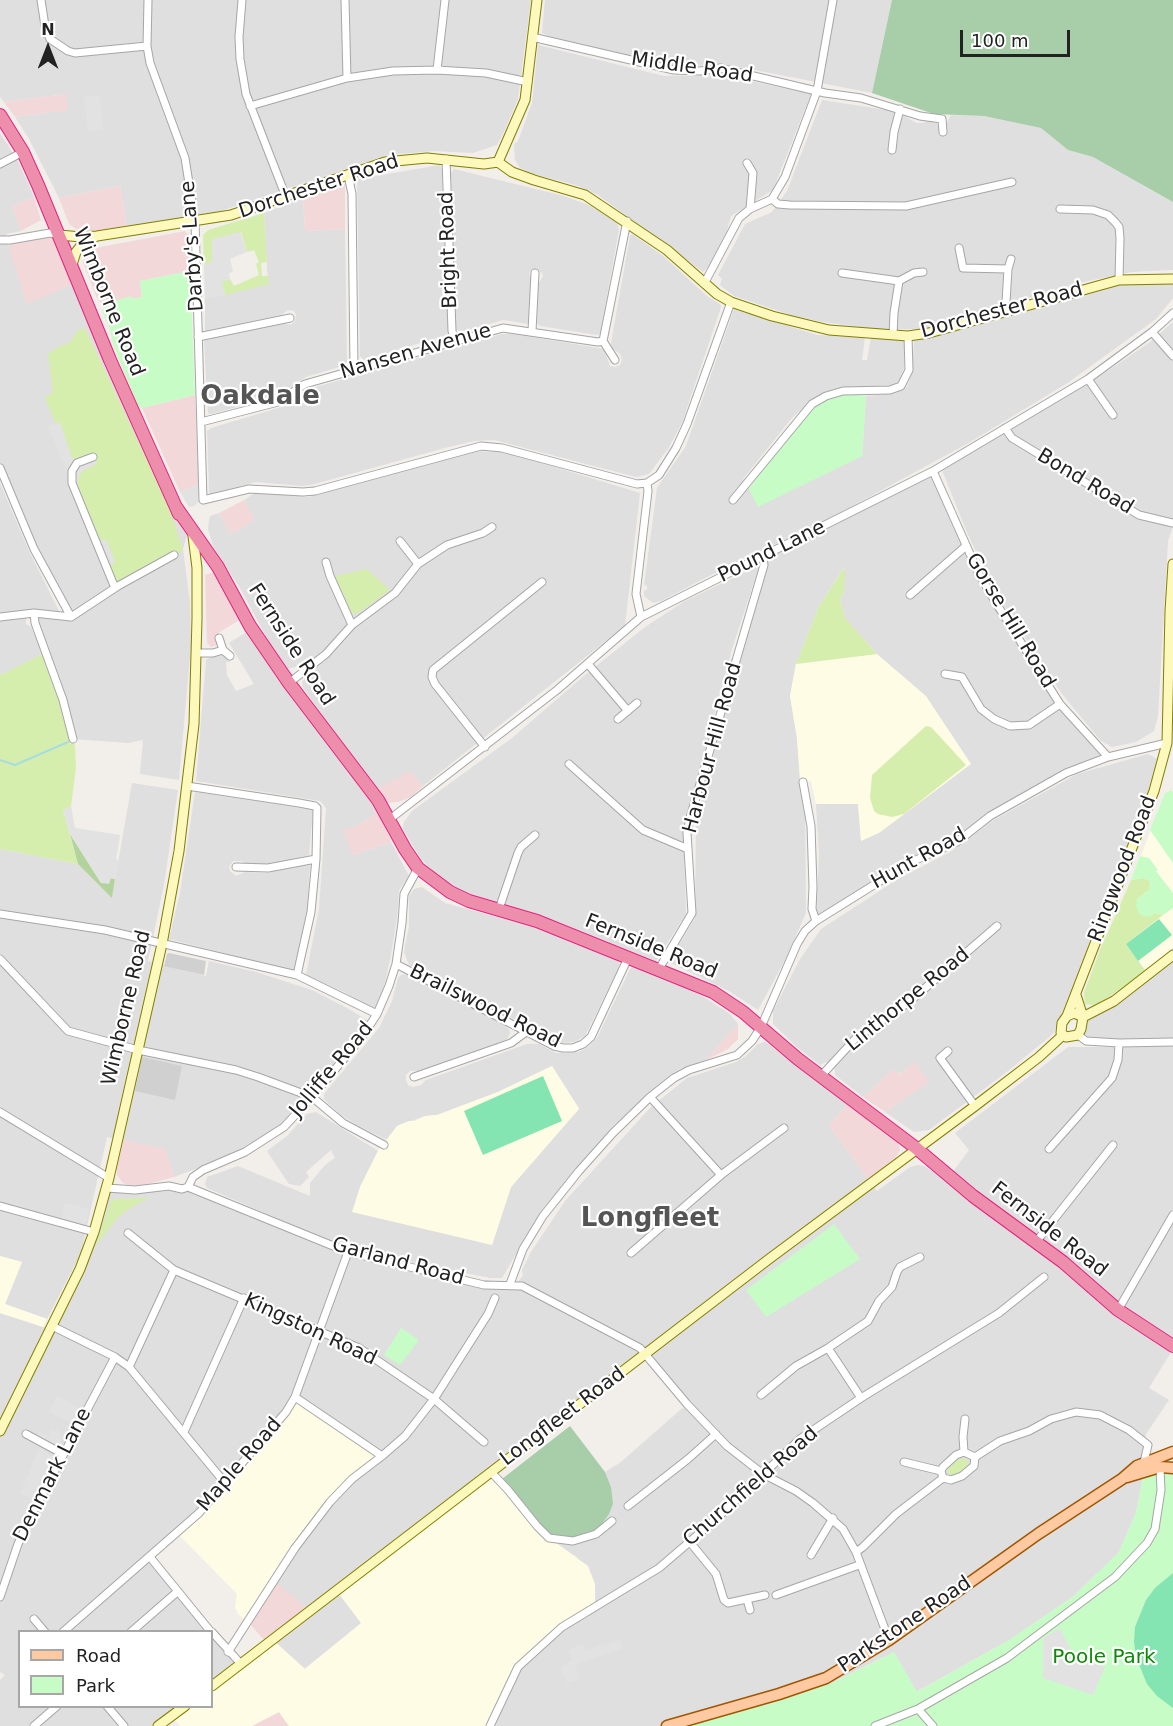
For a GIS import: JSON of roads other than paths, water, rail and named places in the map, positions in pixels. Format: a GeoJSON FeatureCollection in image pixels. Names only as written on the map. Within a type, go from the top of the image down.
{"type":"FeatureCollection","features":[{"type":"Feature","properties":{"kind":"highway","name":"Wimborne Road"},"geometry":{"type":"LineString","coordinates":[[0,115],[23,152],[60,235],[110,360],[176,507],[193,537]]}},
{"type":"Feature","properties":{"kind":"highway","name":"Fernside Road"},"geometry":{"type":"LineString","coordinates":[[193,537],[213,559],[250,626],[289,683],[365,781],[418,868],[450,892],[468,901],[537,921],[713,992],[916,1148],[973,1196],[1036,1242],[1118,1310],[1173,1346]]}},
{"type":"Feature","properties":{"kind":"main road"},"geometry":{"type":"LineString","coordinates":[[498,162],[525,100],[537,0]]}},
{"type":"Feature","properties":{"kind":"main road","name":"Dorchester Road"},"geometry":{"type":"LineString","coordinates":[[60,235],[98,236],[231,215],[394,161],[426,158],[484,164],[498,162],[512,172],[585,195],[627,221],[667,250],[704,284],[731,302],[820,329],[908,336],[951,328],[1119,280],[1173,279]]}},
{"type":"Feature","properties":{"kind":"main road"},"geometry":{"type":"LineString","coordinates":[[72,265],[80,247],[98,236]]}},
{"type":"Feature","properties":{"kind":"main road","name":"Wimborne Road"},"geometry":{"type":"LineString","coordinates":[[0,1431],[80,1269],[94,1232],[108,1183],[162,944],[173,887],[194,724],[197,653],[193,537]]}},
{"type":"Feature","properties":{"kind":"main road","name":"Ringwood Road"},"geometry":{"type":"LineString","coordinates":[[1067,1016],[1154,791],[1167,743],[1173,564]]}},
{"type":"Feature","properties":{"kind":"main road"},"geometry":{"type":"LineString","coordinates":[[1083,1017],[1114,1001],[1173,956]]}},
{"type":"Feature","properties":{"kind":"main road"},"geometry":{"type":"LineString","coordinates":[[1076,992],[1083,1017],[1083,1023],[1078,1035],[1070,1038],[1063,1035],[1061,1029],[1067,1016],[1074,1012],[1083,1017]]}},
{"type":"Feature","properties":{"kind":"main road"},"geometry":{"type":"LineString","coordinates":[[916,1148],[1039,1057],[1063,1035]]}},
{"type":"Feature","properties":{"kind":"main road","name":"Longfleet Road"},"geometry":{"type":"LineString","coordinates":[[213,1685],[916,1148]]}},
{"type":"Feature","properties":{"kind":"main road","name":"Parkstone Road"},"geometry":{"type":"LineString","coordinates":[[667,1726],[819,1681],[870,1653],[1144,1462],[1173,1452]]}},
{"type":"Feature","properties":{"kind":"main road","name":"Parkstone Road"},"geometry":{"type":"LineString","coordinates":[[1122,1479],[1160,1467],[1173,1468]]}},
{"type":"Feature","properties":{"kind":"main road"},"geometry":{"type":"LineString","coordinates":[[158,1726],[184,1708]]}},
{"type":"Feature","properties":{"kind":"street"},"geometry":{"type":"LineString","coordinates":[[40,0],[50,39],[68,51],[75,53],[147,46]]}},
{"type":"Feature","properties":{"kind":"street","name":"Darby's Lane"},"geometry":{"type":"LineString","coordinates":[[148,0],[147,46],[150,63],[185,158],[195,221],[203,500],[250,489],[303,492],[315,490],[481,446],[502,448],[637,484],[647,483]]}},
{"type":"Feature","properties":{"kind":"street"},"geometry":{"type":"LineString","coordinates":[[242,0],[239,22],[240,59],[250,106],[286,197]]}},
{"type":"Feature","properties":{"kind":"street"},"geometry":{"type":"LineString","coordinates":[[345,0],[347,78]]}},
{"type":"Feature","properties":{"kind":"street"},"geometry":{"type":"LineString","coordinates":[[436,70],[446,0]]}},
{"type":"Feature","properties":{"kind":"street"},"geometry":{"type":"LineString","coordinates":[[704,284],[739,218],[750,209],[772,199],[785,177],[817,91],[833,0]]}},
{"type":"Feature","properties":{"kind":"street","name":"Middle Road"},"geometry":{"type":"LineString","coordinates":[[532,37],[674,70],[700,71],[720,68],[817,91],[856,97],[920,116],[942,119],[943,132]]}},
{"type":"Feature","properties":{"kind":"street"},"geometry":{"type":"LineString","coordinates":[[250,106],[347,78],[393,71],[436,70],[486,73],[528,82]]}},
{"type":"Feature","properties":{"kind":"street"},"geometry":{"type":"LineString","coordinates":[[892,150],[900,109]]}},
{"type":"Feature","properties":{"kind":"street"},"geometry":{"type":"LineString","coordinates":[[0,164],[23,152]]}},
{"type":"Feature","properties":{"kind":"street","name":"Bright Road"},"geometry":{"type":"LineString","coordinates":[[446,159],[454,341]]}},
{"type":"Feature","properties":{"kind":"street"},"geometry":{"type":"LineString","coordinates":[[747,163],[753,173],[750,209]]}},
{"type":"Feature","properties":{"kind":"street"},"geometry":{"type":"LineString","coordinates":[[348,175],[352,194],[354,369]]}},
{"type":"Feature","properties":{"kind":"street"},"geometry":{"type":"LineString","coordinates":[[772,199],[778,204],[790,205],[906,206],[1012,182]]}},
{"type":"Feature","properties":{"kind":"street"},"geometry":{"type":"LineString","coordinates":[[1077,200],[1077,209]]}},
{"type":"Feature","properties":{"kind":"street"},"geometry":{"type":"LineString","coordinates":[[1060,209],[1101,212],[1112,218],[1119,227],[1119,280]]}},
{"type":"Feature","properties":{"kind":"street"},"geometry":{"type":"LineString","coordinates":[[615,360],[603,341],[627,221]]}},
{"type":"Feature","properties":{"kind":"street"},"geometry":{"type":"LineString","coordinates":[[0,240],[50,233],[60,235]]}},
{"type":"Feature","properties":{"kind":"street"},"geometry":{"type":"LineString","coordinates":[[959,248],[963,268],[1008,269]]}},
{"type":"Feature","properties":{"kind":"street"},"geometry":{"type":"LineString","coordinates":[[1008,311],[1006,302],[1011,258]]}},
{"type":"Feature","properties":{"kind":"street"},"geometry":{"type":"LineString","coordinates":[[842,273],[899,281],[914,273],[923,272]]}},
{"type":"Feature","properties":{"kind":"street"},"geometry":{"type":"LineString","coordinates":[[532,331],[535,273]]}},
{"type":"Feature","properties":{"kind":"street"},"geometry":{"type":"LineString","coordinates":[[893,335],[899,281]]}},
{"type":"Feature","properties":{"kind":"street"},"geometry":{"type":"LineString","coordinates":[[641,617],[636,594],[647,483],[659,475],[676,448],[687,424],[731,302]]}},
{"type":"Feature","properties":{"kind":"street","name":"Pound Lane"},"geometry":{"type":"LineString","coordinates":[[390,819],[485,747],[588,664],[641,617],[933,471],[1088,379],[1152,332],[1173,313]]}},
{"type":"Feature","properties":{"kind":"street"},"geometry":{"type":"LineString","coordinates":[[198,337],[290,318]]}},
{"type":"Feature","properties":{"kind":"street","name":"Nansen Avenue"},"geometry":{"type":"LineString","coordinates":[[201,422],[278,402],[305,384],[502,328],[603,341]]}},
{"type":"Feature","properties":{"kind":"street"},"geometry":{"type":"LineString","coordinates":[[1152,332],[1173,356]]}},
{"type":"Feature","properties":{"kind":"street"},"geometry":{"type":"LineString","coordinates":[[733,500],[812,404],[826,396],[843,391],[890,390],[901,386],[909,370],[908,336]]}},
{"type":"Feature","properties":{"kind":"street"},"geometry":{"type":"LineString","coordinates":[[1088,379],[1113,415]]}},
{"type":"Feature","properties":{"kind":"street","name":"Bond Road"},"geometry":{"type":"LineString","coordinates":[[1005,428],[1012,438],[1140,515],[1173,523]]}},
{"type":"Feature","properties":{"kind":"street"},"geometry":{"type":"LineString","coordinates":[[93,457],[77,463],[72,471],[72,483],[115,588]]}},
{"type":"Feature","properties":{"kind":"street"},"geometry":{"type":"LineString","coordinates":[[0,468],[34,549],[71,617]]}},
{"type":"Feature","properties":{"kind":"street","name":"Gorse Hill Road"},"geometry":{"type":"LineString","coordinates":[[933,471],[966,546],[996,603],[1060,704],[1108,757]]}},
{"type":"Feature","properties":{"kind":"street"},"geometry":{"type":"LineString","coordinates":[[289,683],[326,654],[352,625],[394,593],[418,564],[447,545],[483,533],[492,527]]}},
{"type":"Feature","properties":{"kind":"street"},"geometry":{"type":"LineString","coordinates":[[400,541],[418,564]]}},
{"type":"Feature","properties":{"kind":"street"},"geometry":{"type":"LineString","coordinates":[[910,595],[966,546]]}},
{"type":"Feature","properties":{"kind":"street"},"geometry":{"type":"LineString","coordinates":[[0,617],[34,613],[71,617],[115,588],[174,555]]}},
{"type":"Feature","properties":{"kind":"street","name":"Harbour Hill Road"},"geometry":{"type":"LineString","coordinates":[[658,969],[692,913],[688,849],[690,818],[764,565],[763,558]]}},
{"type":"Feature","properties":{"kind":"street"},"geometry":{"type":"LineString","coordinates":[[326,561],[330,576],[352,625]]}},
{"type":"Feature","properties":{"kind":"street"},"geometry":{"type":"LineString","coordinates":[[485,747],[435,684],[432,677],[433,670],[542,582]]}},
{"type":"Feature","properties":{"kind":"street"},"geometry":{"type":"LineString","coordinates":[[34,613],[35,623],[63,700],[73,740]]}},
{"type":"Feature","properties":{"kind":"street"},"geometry":{"type":"LineString","coordinates":[[219,638],[223,650],[230,656]]}},
{"type":"Feature","properties":{"kind":"street"},"geometry":{"type":"LineString","coordinates":[[197,653],[213,653],[223,650]]}},
{"type":"Feature","properties":{"kind":"street"},"geometry":{"type":"LineString","coordinates":[[588,664],[628,711]]}},
{"type":"Feature","properties":{"kind":"street"},"geometry":{"type":"LineString","coordinates":[[945,674],[962,677],[981,709],[991,713],[1000,723],[1021,726],[1039,720],[1060,704]]}},
{"type":"Feature","properties":{"kind":"street"},"geometry":{"type":"LineString","coordinates":[[618,719],[637,703]]}},
{"type":"Feature","properties":{"kind":"street","name":"Hunt Road"},"geometry":{"type":"LineString","coordinates":[[510,1284],[523,1249],[543,1216],[613,1133],[650,1097],[681,1073],[737,1055],[752,1041],[761,1027],[797,944],[816,921],[909,863],[957,842],[990,816],[1066,773],[1108,757],[1167,743]]}},
{"type":"Feature","properties":{"kind":"street"},"geometry":{"type":"LineString","coordinates":[[569,764],[643,830],[688,849]]}},
{"type":"Feature","properties":{"kind":"street"},"geometry":{"type":"LineString","coordinates":[[803,782],[811,826],[812,909],[816,921]]}},
{"type":"Feature","properties":{"kind":"street"},"geometry":{"type":"LineString","coordinates":[[187,786],[315,806],[318,812],[311,912],[297,975]]}},
{"type":"Feature","properties":{"kind":"street"},"geometry":{"type":"LineString","coordinates":[[499,909],[518,853],[521,847],[535,835]]}},
{"type":"Feature","properties":{"kind":"street"},"geometry":{"type":"LineString","coordinates":[[236,867],[268,868],[316,859]]}},
{"type":"Feature","properties":{"kind":"street","name":"Jolliffe Road"},"geometry":{"type":"LineString","coordinates":[[188,1187],[193,1177],[203,1170],[245,1152],[284,1127],[312,1098],[362,1037],[377,1014],[396,964],[404,894],[418,868]]}},
{"type":"Feature","properties":{"kind":"street"},"geometry":{"type":"LineString","coordinates":[[0,914],[105,930],[297,975],[377,1014]]}},
{"type":"Feature","properties":{"kind":"street","name":"Linthorpe Road"},"geometry":{"type":"LineString","coordinates":[[821,1076],[856,1038],[909,1002],[997,926]]}},
{"type":"Feature","properties":{"kind":"street","name":"Brailswood Road"},"geometry":{"type":"LineString","coordinates":[[396,964],[554,1046],[573,1048],[583,1044],[591,1037],[628,958]]}},
{"type":"Feature","properties":{"kind":"street"},"geometry":{"type":"LineString","coordinates":[[0,959],[68,1031],[138,1050],[236,1070],[312,1098],[343,1123],[384,1145]]}},
{"type":"Feature","properties":{"kind":"street"},"geometry":{"type":"LineString","coordinates":[[414,1077],[511,1043],[526,1032]]}},
{"type":"Feature","properties":{"kind":"street"},"geometry":{"type":"LineString","coordinates":[[1078,1035],[1086,1041],[1173,1042]]}},
{"type":"Feature","properties":{"kind":"street"},"geometry":{"type":"LineString","coordinates":[[1049,1149],[1112,1078],[1119,1043]]}},
{"type":"Feature","properties":{"kind":"street"},"geometry":{"type":"LineString","coordinates":[[948,1051],[940,1058],[975,1106]]}},
{"type":"Feature","properties":{"kind":"street"},"geometry":{"type":"LineString","coordinates":[[650,1097],[721,1175]]}},
{"type":"Feature","properties":{"kind":"street"},"geometry":{"type":"LineString","coordinates":[[0,1112],[108,1183]]}},
{"type":"Feature","properties":{"kind":"street"},"geometry":{"type":"LineString","coordinates":[[631,1253],[721,1175],[784,1128]]}},
{"type":"Feature","properties":{"kind":"street"},"geometry":{"type":"LineString","coordinates":[[1036,1242],[1113,1145]]}},
{"type":"Feature","properties":{"kind":"street","name":"Garland Road"},"geometry":{"type":"LineString","coordinates":[[108,1183],[135,1190],[169,1186],[182,1189],[188,1187],[348,1252],[484,1285],[510,1284],[529,1289],[640,1348],[658,1367],[682,1399],[743,1459],[796,1491],[833,1518],[843,1529],[855,1552],[888,1640]]}},
{"type":"Feature","properties":{"kind":"street"},"geometry":{"type":"LineString","coordinates":[[0,1206],[94,1232]]}},
{"type":"Feature","properties":{"kind":"street"},"geometry":{"type":"LineString","coordinates":[[1118,1310],[1173,1215]]}},
{"type":"Feature","properties":{"kind":"street","name":"Kingston Road"},"geometry":{"type":"LineString","coordinates":[[128,1233],[174,1270],[359,1348],[434,1399],[483,1442]]}},
{"type":"Feature","properties":{"kind":"street","name":"Maple Road"},"geometry":{"type":"LineString","coordinates":[[65,1630],[199,1513],[286,1412],[295,1397],[348,1252]]}},
{"type":"Feature","properties":{"kind":"street"},"geometry":{"type":"LineString","coordinates":[[761,1395],[796,1366],[868,1321],[879,1301],[892,1287],[900,1267],[920,1257]]}},
{"type":"Feature","properties":{"kind":"street"},"geometry":{"type":"LineString","coordinates":[[129,1367],[174,1270]]}},
{"type":"Feature","properties":{"kind":"street","name":"Churchfield Road"},"geometry":{"type":"LineString","coordinates":[[490,1726],[518,1668],[562,1627],[659,1568],[714,1521],[800,1439],[861,1398],[999,1313],[1044,1277]]}},
{"type":"Feature","properties":{"kind":"street"},"geometry":{"type":"LineString","coordinates":[[892,1287],[902,1290]]}},
{"type":"Feature","properties":{"kind":"street"},"geometry":{"type":"LineString","coordinates":[[184,1432],[244,1298]]}},
{"type":"Feature","properties":{"kind":"street"},"geometry":{"type":"LineString","coordinates":[[228,1652],[312,1524],[352,1479],[405,1436],[434,1399],[488,1314],[495,1298]]}},
{"type":"Feature","properties":{"kind":"street"},"geometry":{"type":"LineString","coordinates":[[52,1326],[115,1357],[129,1367],[225,1483]]}},
{"type":"Feature","properties":{"kind":"street"},"geometry":{"type":"LineString","coordinates":[[828,1348],[861,1398]]}},
{"type":"Feature","properties":{"kind":"street","name":"Denmark Lane"},"geometry":{"type":"LineString","coordinates":[[0,1597],[18,1544],[115,1357]]}},
{"type":"Feature","properties":{"kind":"street"},"geometry":{"type":"LineString","coordinates":[[295,1397],[382,1456]]}},
{"type":"Feature","properties":{"kind":"street"},"geometry":{"type":"LineString","coordinates":[[975,1456],[1000,1441],[1029,1431],[1051,1419],[1076,1412],[1100,1416],[1129,1430],[1148,1445],[1144,1462]]}},
{"type":"Feature","properties":{"kind":"street"},"geometry":{"type":"LineString","coordinates":[[964,1452],[965,1419]]}},
{"type":"Feature","properties":{"kind":"street"},"geometry":{"type":"LineString","coordinates":[[26,1434],[63,1454]]}},
{"type":"Feature","properties":{"kind":"street"},"geometry":{"type":"LineString","coordinates":[[628,1506],[716,1434]]}},
{"type":"Feature","properties":{"kind":"street"},"geometry":{"type":"LineString","coordinates":[[855,1552],[942,1474],[956,1455],[964,1452],[975,1456]]}},
{"type":"Feature","properties":{"kind":"street"},"geometry":{"type":"LineString","coordinates":[[904,1462],[942,1474],[951,1480],[962,1476],[974,1466],[975,1456]]}},
{"type":"Feature","properties":{"kind":"street"},"geometry":{"type":"LineString","coordinates":[[875,1726],[918,1709],[1007,1658],[1114,1577],[1147,1544],[1155,1529],[1161,1490],[1160,1467]]}},
{"type":"Feature","properties":{"kind":"street"},"geometry":{"type":"LineString","coordinates":[[490,1472],[549,1538],[573,1541],[596,1534],[612,1521]]}},
{"type":"Feature","properties":{"kind":"street"},"geometry":{"type":"LineString","coordinates":[[811,1555],[833,1518]]}},
{"type":"Feature","properties":{"kind":"street"},"geometry":{"type":"LineString","coordinates":[[689,1541],[716,1574],[724,1600],[732,1603],[765,1594]]}},
{"type":"Feature","properties":{"kind":"street"},"geometry":{"type":"LineString","coordinates":[[150,1557],[209,1630]]}},
{"type":"Feature","properties":{"kind":"street"},"geometry":{"type":"LineString","coordinates":[[776,1595],[859,1565]]}},
{"type":"Feature","properties":{"kind":"street"},"geometry":{"type":"LineString","coordinates":[[133,1630],[177,1592]]}},
{"type":"Feature","properties":{"kind":"street"},"geometry":{"type":"LineString","coordinates":[[747,1599],[750,1610]]}},
{"type":"Feature","properties":{"kind":"street"},"geometry":{"type":"LineString","coordinates":[[34,1618],[43,1630]]}},
{"type":"Feature","properties":{"kind":"street"},"geometry":{"type":"LineString","coordinates":[[213,1634],[241,1664]]}},
{"type":"Feature","properties":{"kind":"street"},"geometry":{"type":"LineString","coordinates":[[34,1726],[56,1708]]}},
{"type":"Feature","properties":{"kind":"street"},"geometry":{"type":"LineString","coordinates":[[108,1708],[124,1726]]}},
{"type":"Feature","properties":{"kind":"street"},"geometry":{"type":"LineString","coordinates":[[918,1709],[933,1726]]}},
{"type":"Feature","properties":{"kind":"waterway"},"geometry":{"type":"LineString","coordinates":[[0,760],[15,765],[68,742]]}},
{"type":"Feature","properties":{"kind":"district","name":"Oakdale"},"geometry":{"type":"Point","coordinates":[260,397]}},
{"type":"Feature","properties":{"kind":"district","name":"Longfleet"},"geometry":{"type":"Point","coordinates":[650,1219]}},
{"type":"Feature","properties":{"kind":"park label","name":"Poole Park"},"geometry":{"type":"Point","coordinates":[1104,1658]}}]}
